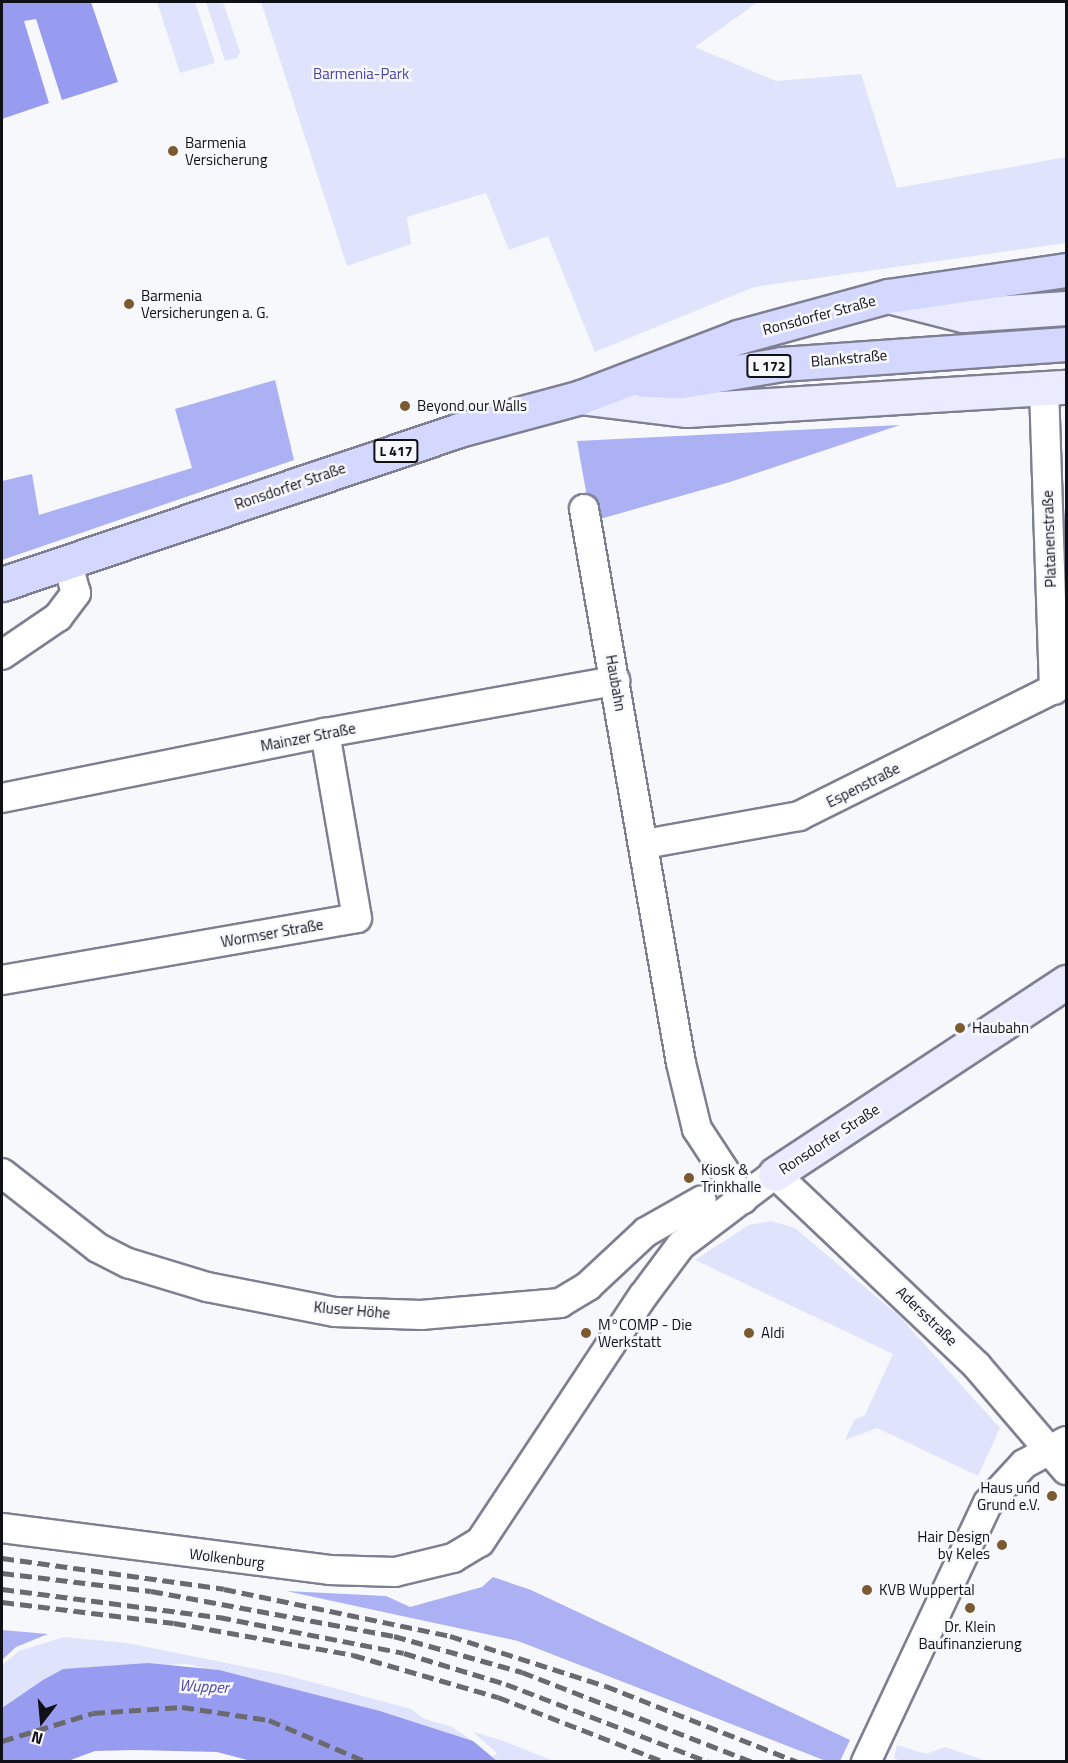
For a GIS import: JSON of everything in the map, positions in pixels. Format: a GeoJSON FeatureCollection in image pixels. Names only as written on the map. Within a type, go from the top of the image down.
{"type":"FeatureCollection","features":[{"type":"Feature","properties":{"kind":"main road"},"geometry":{"type":"LineString","coordinates":[[888,296],[1066,270]]}},
{"type":"Feature","properties":{"kind":"main road","name":"Ronsdorfer Straße"},"geometry":{"type":"LineString","coordinates":[[2,584],[449,434],[581,397],[633,379],[700,350],[888,296]]}},
{"type":"Feature","properties":{"kind":"main road","name":"Blankstraße"},"geometry":{"type":"LineString","coordinates":[[633,379],[685,395],[781,364],[1066,344]]}},
{"type":"Feature","properties":{"kind":"main road"},"geometry":{"type":"LineString","coordinates":[[685,395],[686,365],[700,350]]}},
{"type":"Feature","properties":{"kind":"street","name":"Ronsdorfer Straße"},"geometry":{"type":"LineString","coordinates":[[888,296],[963,315],[1066,308]]}},
{"type":"Feature","properties":{"kind":"street","name":"Ronsdorfer Straße"},"geometry":{"type":"LineString","coordinates":[[581,397],[1055,387]]}},
{"type":"Feature","properties":{"kind":"street","name":"Platanenstraße"},"geometry":{"type":"LineString","coordinates":[[1055,387],[1060,687]]}},
{"type":"Feature","properties":{"kind":"street","name":"Haubahn"},"geometry":{"type":"LineString","coordinates":[[584,509],[645,844],[681,1063],[697,1129],[743,1199]]}},
{"type":"Feature","properties":{"kind":"street"},"geometry":{"type":"LineString","coordinates":[[2,655],[58,617],[76,593],[67,562]]}},
{"type":"Feature","properties":{"kind":"street","name":"Mainzer Straße"},"geometry":{"type":"LineString","coordinates":[[2,798],[325,733],[615,681]]}},
{"type":"Feature","properties":{"kind":"street","name":"Espenstraße"},"geometry":{"type":"LineString","coordinates":[[645,844],[799,816],[1060,687]]}},
{"type":"Feature","properties":{"kind":"street","name":"Wormser Straße"},"geometry":{"type":"LineString","coordinates":[[2,980],[357,918],[325,733]]}},
{"type":"Feature","properties":{"kind":"street","name":"Ronsdorfer Straße"},"geometry":{"type":"LineString","coordinates":[[453,1558],[480,1542],[677,1250],[775,1174],[1066,982]]}},
{"type":"Feature","properties":{"kind":"street","name":"Adersstraße"},"geometry":{"type":"LineString","coordinates":[[775,1174],[1058,1444],[1066,1470]]}},
{"type":"Feature","properties":{"kind":"street","name":"Kluser Höhe"},"geometry":{"type":"LineString","coordinates":[[5,1181],[98,1248],[128,1263],[207,1287],[335,1312],[421,1315],[560,1304],[588,1286],[646,1232],[702,1200]]}},
{"type":"Feature","properties":{"kind":"street"},"geometry":{"type":"LineString","coordinates":[[869,1756],[988,1503],[1024,1464],[1058,1444]]}},
{"type":"Feature","properties":{"kind":"street","name":"Wolkenburg"},"geometry":{"type":"LineString","coordinates":[[2,1528],[329,1570],[395,1572],[453,1558]]}},
{"type":"Feature","properties":{"kind":"green space"},"geometry":{"type":"Polygon","coordinates":[[[157,2],[195,2],[215,63],[180,73],[157,2]]]}},
{"type":"Feature","properties":{"kind":"green space"},"geometry":{"type":"Polygon","coordinates":[[[206,2],[223,2],[240,52],[237,58],[225,61],[206,2]]]}},
{"type":"Feature","properties":{"kind":"green space","name":"Barmenia-Park"},"geometry":{"type":"Polygon","coordinates":[[[261,2],[758,2],[695,47],[776,81],[861,74],[897,188],[1066,157],[1066,243],[754,287],[595,352],[548,236],[509,250],[486,193],[407,217],[411,244],[347,266],[261,2]]]}},
{"type":"Feature","properties":{"kind":"green space"},"geometry":{"type":"Polygon","coordinates":[[[771,1221],[795,1228],[899,1316],[1000,1428],[978,1476],[877,1428],[845,1440],[854,1420],[865,1415],[893,1354],[695,1260],[749,1225],[771,1221]]]}},
{"type":"Feature","properties":{"kind":"green space"},"geometry":{"type":"Polygon","coordinates":[[[64,1637],[127,1643],[286,1675],[411,1709],[425,1719],[452,1727],[473,1741],[380,1711],[187,1664],[63,1669],[2,1708],[2,1665],[19,1651],[64,1637]]]}},
{"type":"Feature","properties":{"kind":"green space"},"geometry":{"type":"Polygon","coordinates":[[[473,1732],[501,1740],[554,1761],[497,1761],[493,1757],[497,1753],[473,1732]]]}},
{"type":"Feature","properties":{"kind":"green space"},"geometry":{"type":"Polygon","coordinates":[[[897,1745],[926,1754],[945,1747],[987,1761],[901,1761],[894,1758],[897,1745]]]}},
{"type":"Feature","properties":{"kind":"shaded area"},"geometry":{"type":"Polygon","coordinates":[[[275,380],[294,460],[2,560],[2,481],[32,474],[39,515],[192,468],[175,409],[275,380]]]}},
{"type":"Feature","properties":{"kind":"shaded area"},"geometry":{"type":"Polygon","coordinates":[[[900,425],[730,482],[600,519],[589,508],[577,441],[900,425]]]}},
{"type":"Feature","properties":{"kind":"shaded area"},"geometry":{"type":"Polygon","coordinates":[[[493,1577],[531,1590],[850,1740],[840,1761],[826,1761],[518,1641],[286,1591],[386,1596],[410,1607],[482,1587],[493,1577]]]}},
{"type":"Feature","properties":{"kind":"shaded area"},"geometry":{"type":"Polygon","coordinates":[[[2,1630],[48,1634],[16,1647],[2,1660],[2,1630]]]}},
{"type":"Feature","properties":{"kind":"water"},"geometry":{"type":"Polygon","coordinates":[[[2,2],[91,2],[118,82],[62,100],[36,19],[24,21],[49,103],[2,119],[2,2]]]}},
{"type":"Feature","properties":{"kind":"water","name":"Wupper"},"geometry":{"type":"Polygon","coordinates":[[[148,1663],[219,1670],[380,1711],[473,1741],[497,1761],[255,1762],[217,1752],[134,1750],[95,1751],[68,1761],[2,1761],[2,1708],[43,1680],[63,1669],[148,1663]]]}},
{"type":"Feature","properties":{"kind":"railway"},"geometry":{"type":"LineString","coordinates":[[2,1558],[224,1589],[450,1636],[606,1686],[798,1762]]}},
{"type":"Feature","properties":{"kind":"railway"},"geometry":{"type":"LineString","coordinates":[[2,1573],[151,1591],[394,1636],[522,1672],[753,1762]]}},
{"type":"Feature","properties":{"kind":"railway"},"geometry":{"type":"LineString","coordinates":[[2,1589],[219,1617],[404,1653],[506,1684],[709,1762]]}},
{"type":"Feature","properties":{"kind":"railway"},"geometry":{"type":"LineString","coordinates":[[2,1602],[174,1623],[353,1655],[498,1697],[665,1762]]}},
{"type":"Feature","properties":{"kind":"railway"},"geometry":{"type":"LineString","coordinates":[[2,1741],[93,1713],[182,1707],[269,1720],[367,1762]]}},
{"type":"Feature","properties":{"kind":"place","name":"Barmenia Versicherung"},"geometry":{"type":"Point","coordinates":[173,151]}},
{"type":"Feature","properties":{"kind":"place","name":"Barmenia Versicherungen a. G."},"geometry":{"type":"Point","coordinates":[129,304]}},
{"type":"Feature","properties":{"kind":"place","name":"Beyond our Walls"},"geometry":{"type":"Point","coordinates":[405,406]}},
{"type":"Feature","properties":{"kind":"place","name":"Haubahn"},"geometry":{"type":"Point","coordinates":[960,1028]}},
{"type":"Feature","properties":{"kind":"place","name":"Kiosk & Trinkhalle"},"geometry":{"type":"Point","coordinates":[689,1178]}},
{"type":"Feature","properties":{"kind":"place","name":"M°COMP - Die Werkstatt"},"geometry":{"type":"Point","coordinates":[586,1333]}},
{"type":"Feature","properties":{"kind":"place","name":"Aldi"},"geometry":{"type":"Point","coordinates":[749,1333]}},
{"type":"Feature","properties":{"kind":"place","name":"Haus und Grund e.V."},"geometry":{"type":"Point","coordinates":[1052,1496]}},
{"type":"Feature","properties":{"kind":"place","name":"Hair Design by Keles"},"geometry":{"type":"Point","coordinates":[1002,1545]}},
{"type":"Feature","properties":{"kind":"place","name":"KVB Wuppertal"},"geometry":{"type":"Point","coordinates":[867,1590]}},
{"type":"Feature","properties":{"kind":"place","name":"Dr. Klein Baufinanzierung"},"geometry":{"type":"Point","coordinates":[970,1608]}}]}
